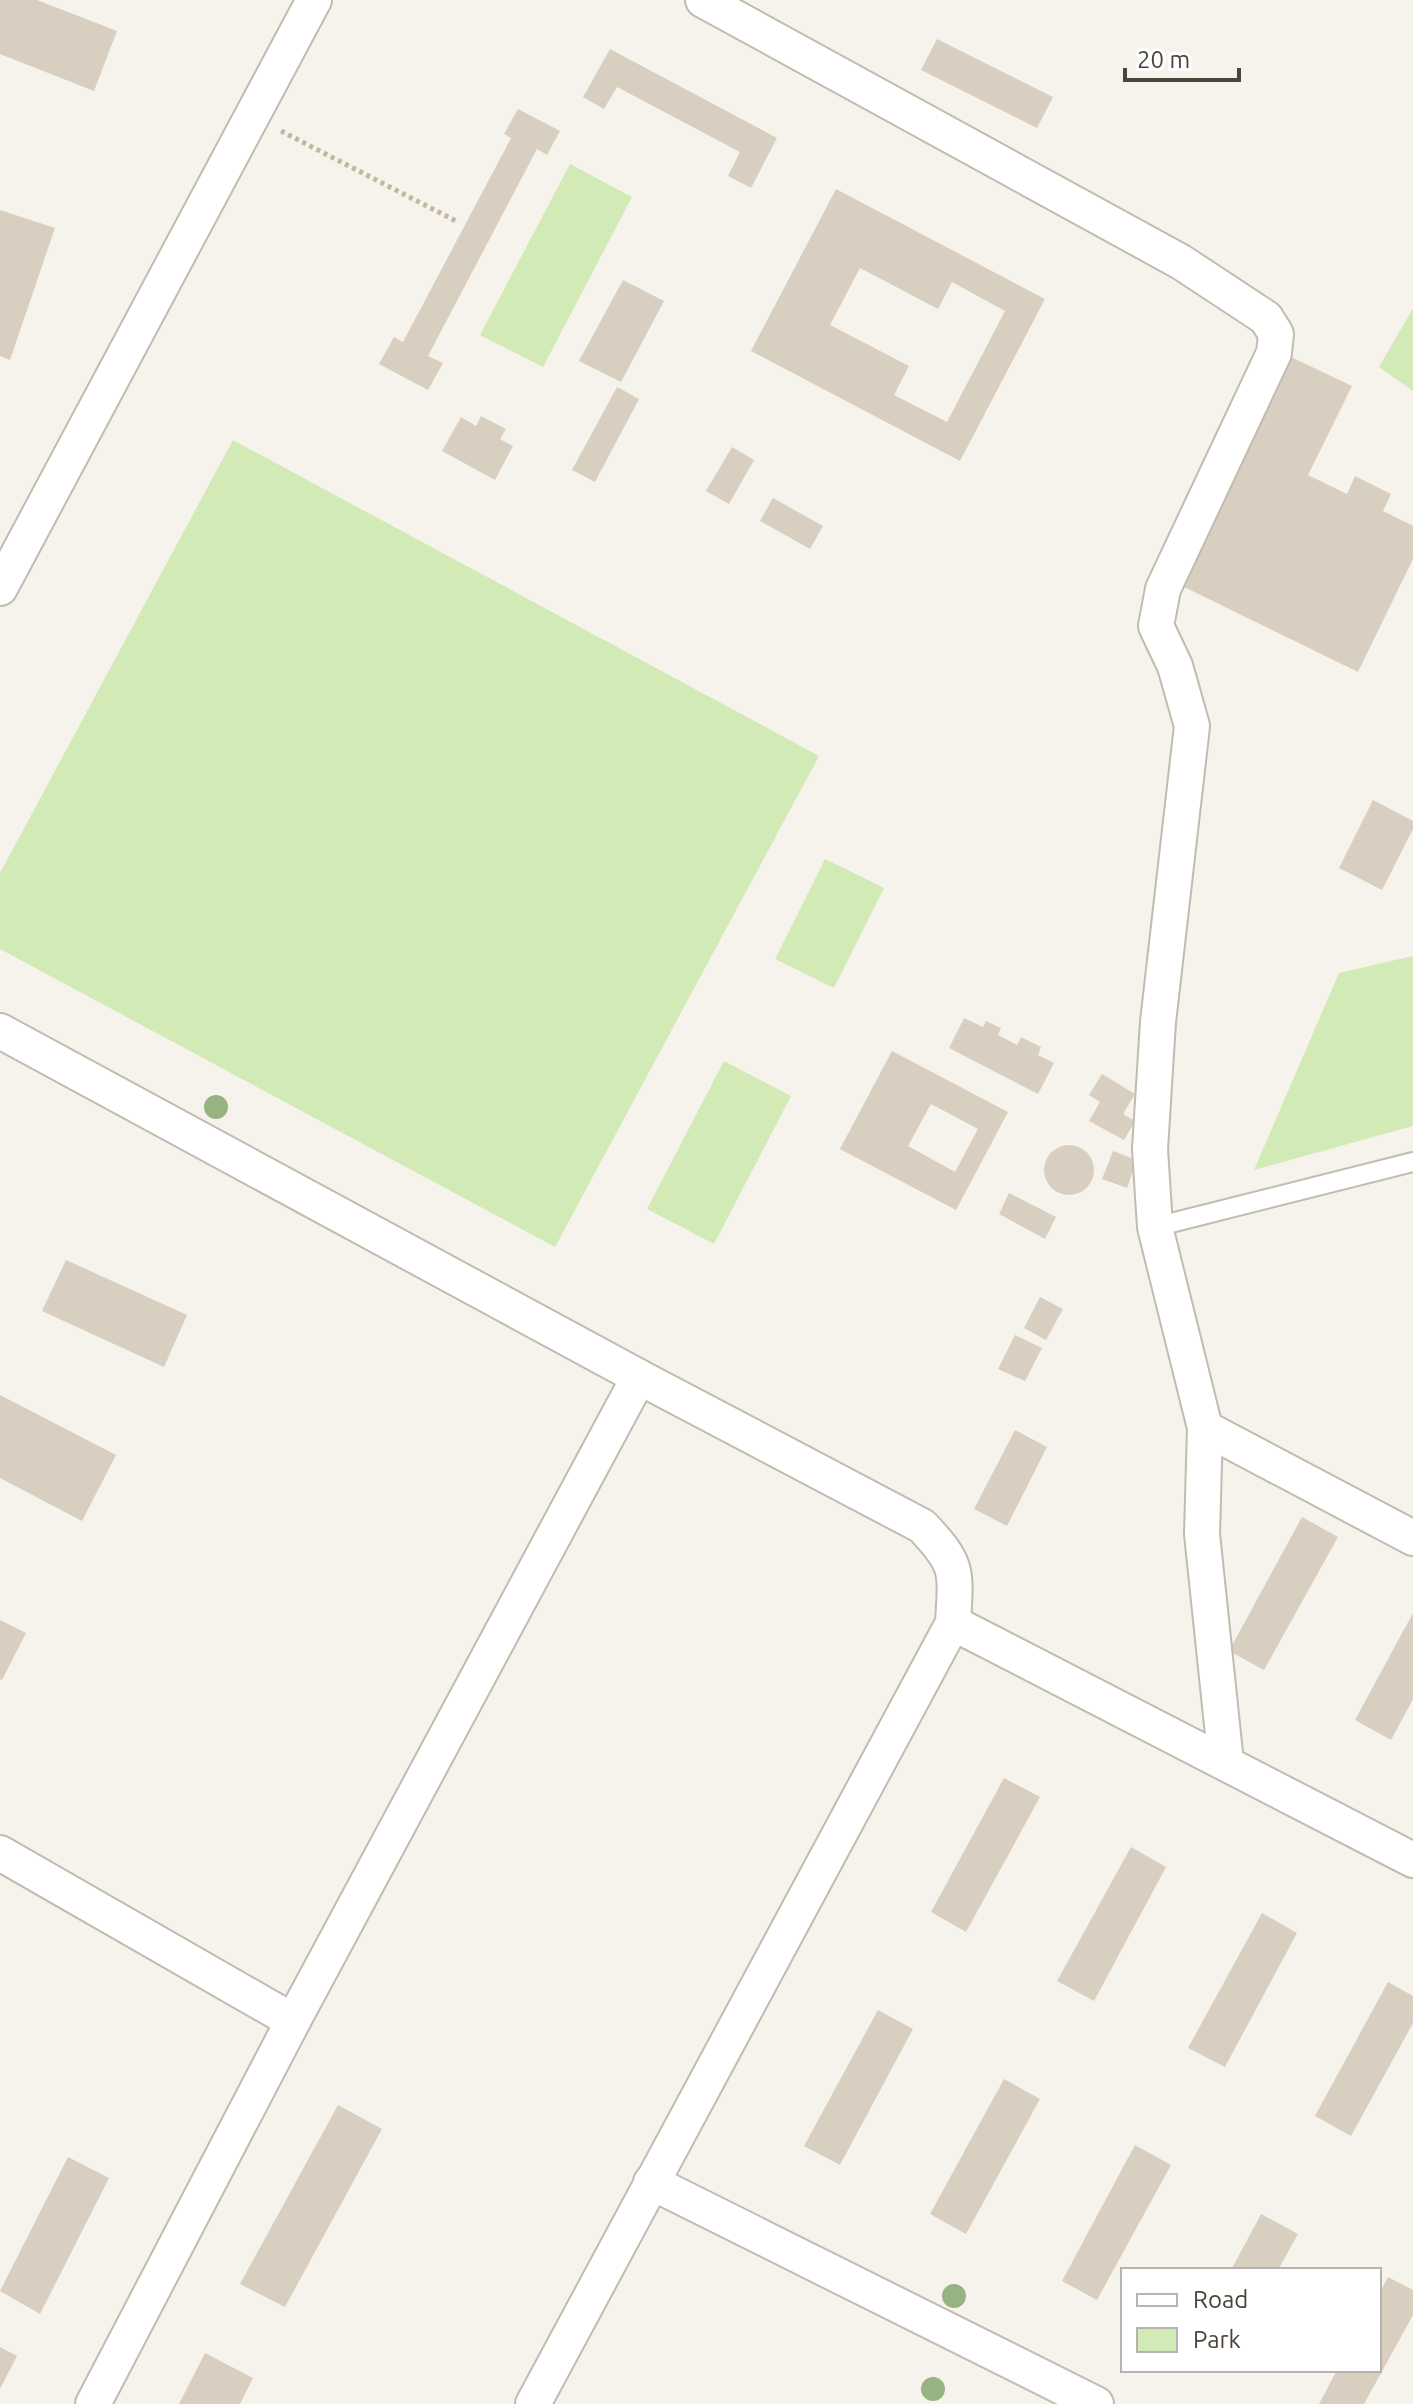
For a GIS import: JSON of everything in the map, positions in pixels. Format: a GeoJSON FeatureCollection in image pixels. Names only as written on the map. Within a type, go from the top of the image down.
{"type":"FeatureCollection","features":[{"type":"Feature","properties":{"kind":"street"},"geometry":{"type":"LineString","coordinates":[[0,588],[314,0]]}},
{"type":"Feature","properties":{"kind":"street"},"geometry":{"type":"LineString","coordinates":[[703,0],[1181,262],[1266,318],[1276,334],[1274,353],[1163,589],[1156,626],[1175,666],[1192,726],[1158,1022],[1150,1149],[1155,1227],[1205,1428],[1202,1534],[1226,1763]]}},
{"type":"Feature","properties":{"kind":"street"},"geometry":{"type":"LineString","coordinates":[[0,1031],[639,1377],[922,1526],[949,1555],[956,1578],[953,1623],[533,2404]]}},
{"type":"Feature","properties":{"kind":"street"},"geometry":{"type":"LineString","coordinates":[[93,2404],[293,2021],[639,1377]]}},
{"type":"Feature","properties":{"kind":"street"},"geometry":{"type":"LineString","coordinates":[[1205,1428],[1413,1538]]}},
{"type":"Feature","properties":{"kind":"street"},"geometry":{"type":"LineString","coordinates":[[953,1623],[1413,1860]]}},
{"type":"Feature","properties":{"kind":"street"},"geometry":{"type":"LineString","coordinates":[[0,1853],[293,2021]]}},
{"type":"Feature","properties":{"kind":"street"},"geometry":{"type":"LineString","coordinates":[[651,2182],[1096,2404]]}},
{"type":"Feature","properties":{"kind":"lane"},"geometry":{"type":"LineString","coordinates":[[1155,1227],[1413,1162]]}},
{"type":"Feature","properties":{"kind":"path"},"geometry":{"type":"LineString","coordinates":[[252,116],[456,221]]}},
{"type":"Feature","properties":{"kind":"green space"},"geometry":{"type":"Polygon","coordinates":[[[570,164],[632,197],[543,367],[480,335],[570,164]]]}},
{"type":"Feature","properties":{"kind":"green space"},"geometry":{"type":"Polygon","coordinates":[[[1413,308],[1413,391],[1379,367],[1413,308]]]}},
{"type":"Feature","properties":{"kind":"green space"},"geometry":{"type":"Polygon","coordinates":[[[233,440],[819,756],[555,1247],[0,949],[0,873],[233,440]]]}},
{"type":"Feature","properties":{"kind":"green space"},"geometry":{"type":"Polygon","coordinates":[[[825,859],[884,888],[834,988],[775,959],[825,859]]]}},
{"type":"Feature","properties":{"kind":"green space"},"geometry":{"type":"Polygon","coordinates":[[[1413,956],[1413,1126],[1254,1170],[1339,973],[1413,956]]]}},
{"type":"Feature","properties":{"kind":"green space"},"geometry":{"type":"Polygon","coordinates":[[[724,1061],[791,1096],[714,1244],[647,1209],[724,1061]]]}},
{"type":"Feature","properties":{"kind":"building"},"geometry":{"type":"Polygon","coordinates":[[[0,0],[37,0],[117,31],[94,91],[0,54],[0,0]]]}},
{"type":"Feature","properties":{"kind":"building"},"geometry":{"type":"Polygon","coordinates":[[[937,39],[1053,97],[1037,128],[921,70],[937,39]]]}},
{"type":"Feature","properties":{"kind":"building"},"geometry":{"type":"Polygon","coordinates":[[[610,49],[777,138],[751,188],[728,176],[740,152],[617,87],[604,109],[583,97],[610,49]]]}},
{"type":"Feature","properties":{"kind":"building"},"geometry":{"type":"Polygon","coordinates":[[[518,109],[560,131],[547,155],[537,149],[428,356],[443,363],[428,390],[379,364],[394,337],[403,342],[511,138],[504,134],[518,109]]]}},
{"type":"Feature","properties":{"kind":"building"},"geometry":{"type":"Polygon","coordinates":[[[836,189],[1045,299],[960,461],[751,351],[836,189]],[[860,268],[830,325],[909,366],[894,395],[947,422],[1005,311],[952,282],[938,309],[860,268]]]}},
{"type":"Feature","properties":{"kind":"building"},"geometry":{"type":"Polygon","coordinates":[[[0,210],[55,228],[10,360],[0,356],[0,210]]]}},
{"type":"Feature","properties":{"kind":"building"},"geometry":{"type":"Polygon","coordinates":[[[623,280],[664,301],[621,382],[579,361],[623,280]]]}},
{"type":"Feature","properties":{"kind":"building"},"geometry":{"type":"Polygon","coordinates":[[[1291,357],[1352,386],[1308,475],[1347,494],[1355,476],[1391,494],[1383,511],[1413,526],[1413,559],[1358,672],[1180,585],[1291,357]]]}},
{"type":"Feature","properties":{"kind":"building"},"geometry":{"type":"Polygon","coordinates":[[[617,387],[639,399],[595,482],[572,470],[617,387]]]}},
{"type":"Feature","properties":{"kind":"building"},"geometry":{"type":"Polygon","coordinates":[[[481,416],[506,429],[500,439],[513,446],[495,480],[442,451],[461,417],[476,426],[481,416]]]}},
{"type":"Feature","properties":{"kind":"building"},"geometry":{"type":"Polygon","coordinates":[[[732,447],[754,460],[729,504],[706,491],[732,447]]]}},
{"type":"Feature","properties":{"kind":"building"},"geometry":{"type":"Polygon","coordinates":[[[773,498],[823,526],[810,549],[760,521],[773,498]]]}},
{"type":"Feature","properties":{"kind":"building"},"geometry":{"type":"Polygon","coordinates":[[[1373,800],[1413,821],[1413,829],[1382,890],[1339,868],[1373,800]]]}},
{"type":"Feature","properties":{"kind":"building"},"geometry":{"type":"Polygon","coordinates":[[[964,1018],[983,1027],[986,1021],[1001,1028],[998,1035],[1017,1045],[1021,1037],[1041,1047],[1038,1055],[1054,1063],[1038,1094],[949,1048],[964,1018]]]}},
{"type":"Feature","properties":{"kind":"building"},"geometry":{"type":"Polygon","coordinates":[[[892,1051],[1008,1112],[956,1210],[840,1149],[892,1051]],[[931,1104],[908,1146],[955,1172],[978,1129],[931,1104]]]}},
{"type":"Feature","properties":{"kind":"building"},"geometry":{"type":"Polygon","coordinates":[[[1102,1074],[1135,1094],[1123,1114],[1135,1121],[1124,1140],[1089,1121],[1100,1102],[1089,1095],[1102,1074]]]}},
{"type":"Feature","properties":{"kind":"building"},"geometry":{"type":"Polygon","coordinates":[[[1069,1145],[1087,1152],[1094,1170],[1087,1188],[1069,1195],[1051,1188],[1044,1170],[1051,1152],[1069,1145]]]}},
{"type":"Feature","properties":{"kind":"building"},"geometry":{"type":"Polygon","coordinates":[[[1113,1151],[1137,1160],[1127,1188],[1102,1179],[1113,1151]]]}},
{"type":"Feature","properties":{"kind":"building"},"geometry":{"type":"Polygon","coordinates":[[[1009,1193],[1056,1217],[1045,1239],[999,1214],[1009,1193]]]}},
{"type":"Feature","properties":{"kind":"building"},"geometry":{"type":"Polygon","coordinates":[[[66,1260],[187,1315],[164,1367],[42,1311],[66,1260]]]}},
{"type":"Feature","properties":{"kind":"building"},"geometry":{"type":"Polygon","coordinates":[[[1040,1297],[1063,1309],[1046,1340],[1024,1328],[1040,1297]]]}},
{"type":"Feature","properties":{"kind":"building"},"geometry":{"type":"Polygon","coordinates":[[[1015,1335],[1042,1348],[1025,1381],[998,1369],[1015,1335]]]}},
{"type":"Feature","properties":{"kind":"building"},"geometry":{"type":"Polygon","coordinates":[[[0,1395],[116,1455],[82,1521],[0,1478],[0,1395]]]}},
{"type":"Feature","properties":{"kind":"building"},"geometry":{"type":"Polygon","coordinates":[[[1015,1430],[1047,1447],[1007,1526],[974,1509],[1015,1430]]]}},
{"type":"Feature","properties":{"kind":"building"},"geometry":{"type":"Polygon","coordinates":[[[1302,1517],[1338,1537],[1264,1670],[1229,1651],[1302,1517]]]}},
{"type":"Feature","properties":{"kind":"building"},"geometry":{"type":"Polygon","coordinates":[[[1413,1613],[1413,1699],[1391,1740],[1355,1720],[1413,1613]]]}},
{"type":"Feature","properties":{"kind":"building"},"geometry":{"type":"Polygon","coordinates":[[[0,1620],[26,1633],[2,1680],[0,1679],[0,1620]]]}},
{"type":"Feature","properties":{"kind":"building"},"geometry":{"type":"Polygon","coordinates":[[[1004,1778],[1040,1797],[966,1932],[931,1912],[1004,1778]]]}},
{"type":"Feature","properties":{"kind":"building"},"geometry":{"type":"Polygon","coordinates":[[[1131,1847],[1166,1867],[1094,2001],[1057,1981],[1131,1847]]]}},
{"type":"Feature","properties":{"kind":"building"},"geometry":{"type":"Polygon","coordinates":[[[1262,1913],[1297,1933],[1225,2067],[1188,2048],[1262,1913]]]}},
{"type":"Feature","properties":{"kind":"building"},"geometry":{"type":"Polygon","coordinates":[[[1388,1982],[1413,1996],[1413,2023],[1351,2136],[1315,2116],[1388,1982]]]}},
{"type":"Feature","properties":{"kind":"building"},"geometry":{"type":"Polygon","coordinates":[[[878,2010],[913,2029],[840,2165],[804,2146],[878,2010]]]}},
{"type":"Feature","properties":{"kind":"building"},"geometry":{"type":"Polygon","coordinates":[[[1004,2079],[1040,2099],[966,2234],[930,2214],[1004,2079]]]}},
{"type":"Feature","properties":{"kind":"building"},"geometry":{"type":"Polygon","coordinates":[[[338,2105],[382,2129],[285,2307],[240,2284],[338,2105]]]}},
{"type":"Feature","properties":{"kind":"building"},"geometry":{"type":"Polygon","coordinates":[[[1135,2145],[1171,2165],[1097,2300],[1062,2281],[1135,2145]]]}},
{"type":"Feature","properties":{"kind":"building"},"geometry":{"type":"Polygon","coordinates":[[[68,2157],[109,2178],[40,2314],[0,2291],[68,2157]]]}},
{"type":"Feature","properties":{"kind":"building"},"geometry":{"type":"Polygon","coordinates":[[[1261,2214],[1298,2234],[1279,2268],[1232,2268],[1261,2214]]]}},
{"type":"Feature","properties":{"kind":"building"},"geometry":{"type":"Polygon","coordinates":[[[1388,2277],[1413,2290],[1413,2315],[1364,2404],[1319,2404],[1336,2372],[1381,2372],[1381,2290],[1388,2277]]]}},
{"type":"Feature","properties":{"kind":"building"},"geometry":{"type":"Polygon","coordinates":[[[0,2347],[17,2356],[0,2389],[0,2347]]]}},
{"type":"Feature","properties":{"kind":"building"},"geometry":{"type":"Polygon","coordinates":[[[205,2353],[253,2378],[240,2404],[179,2404],[205,2353]]]}}]}
